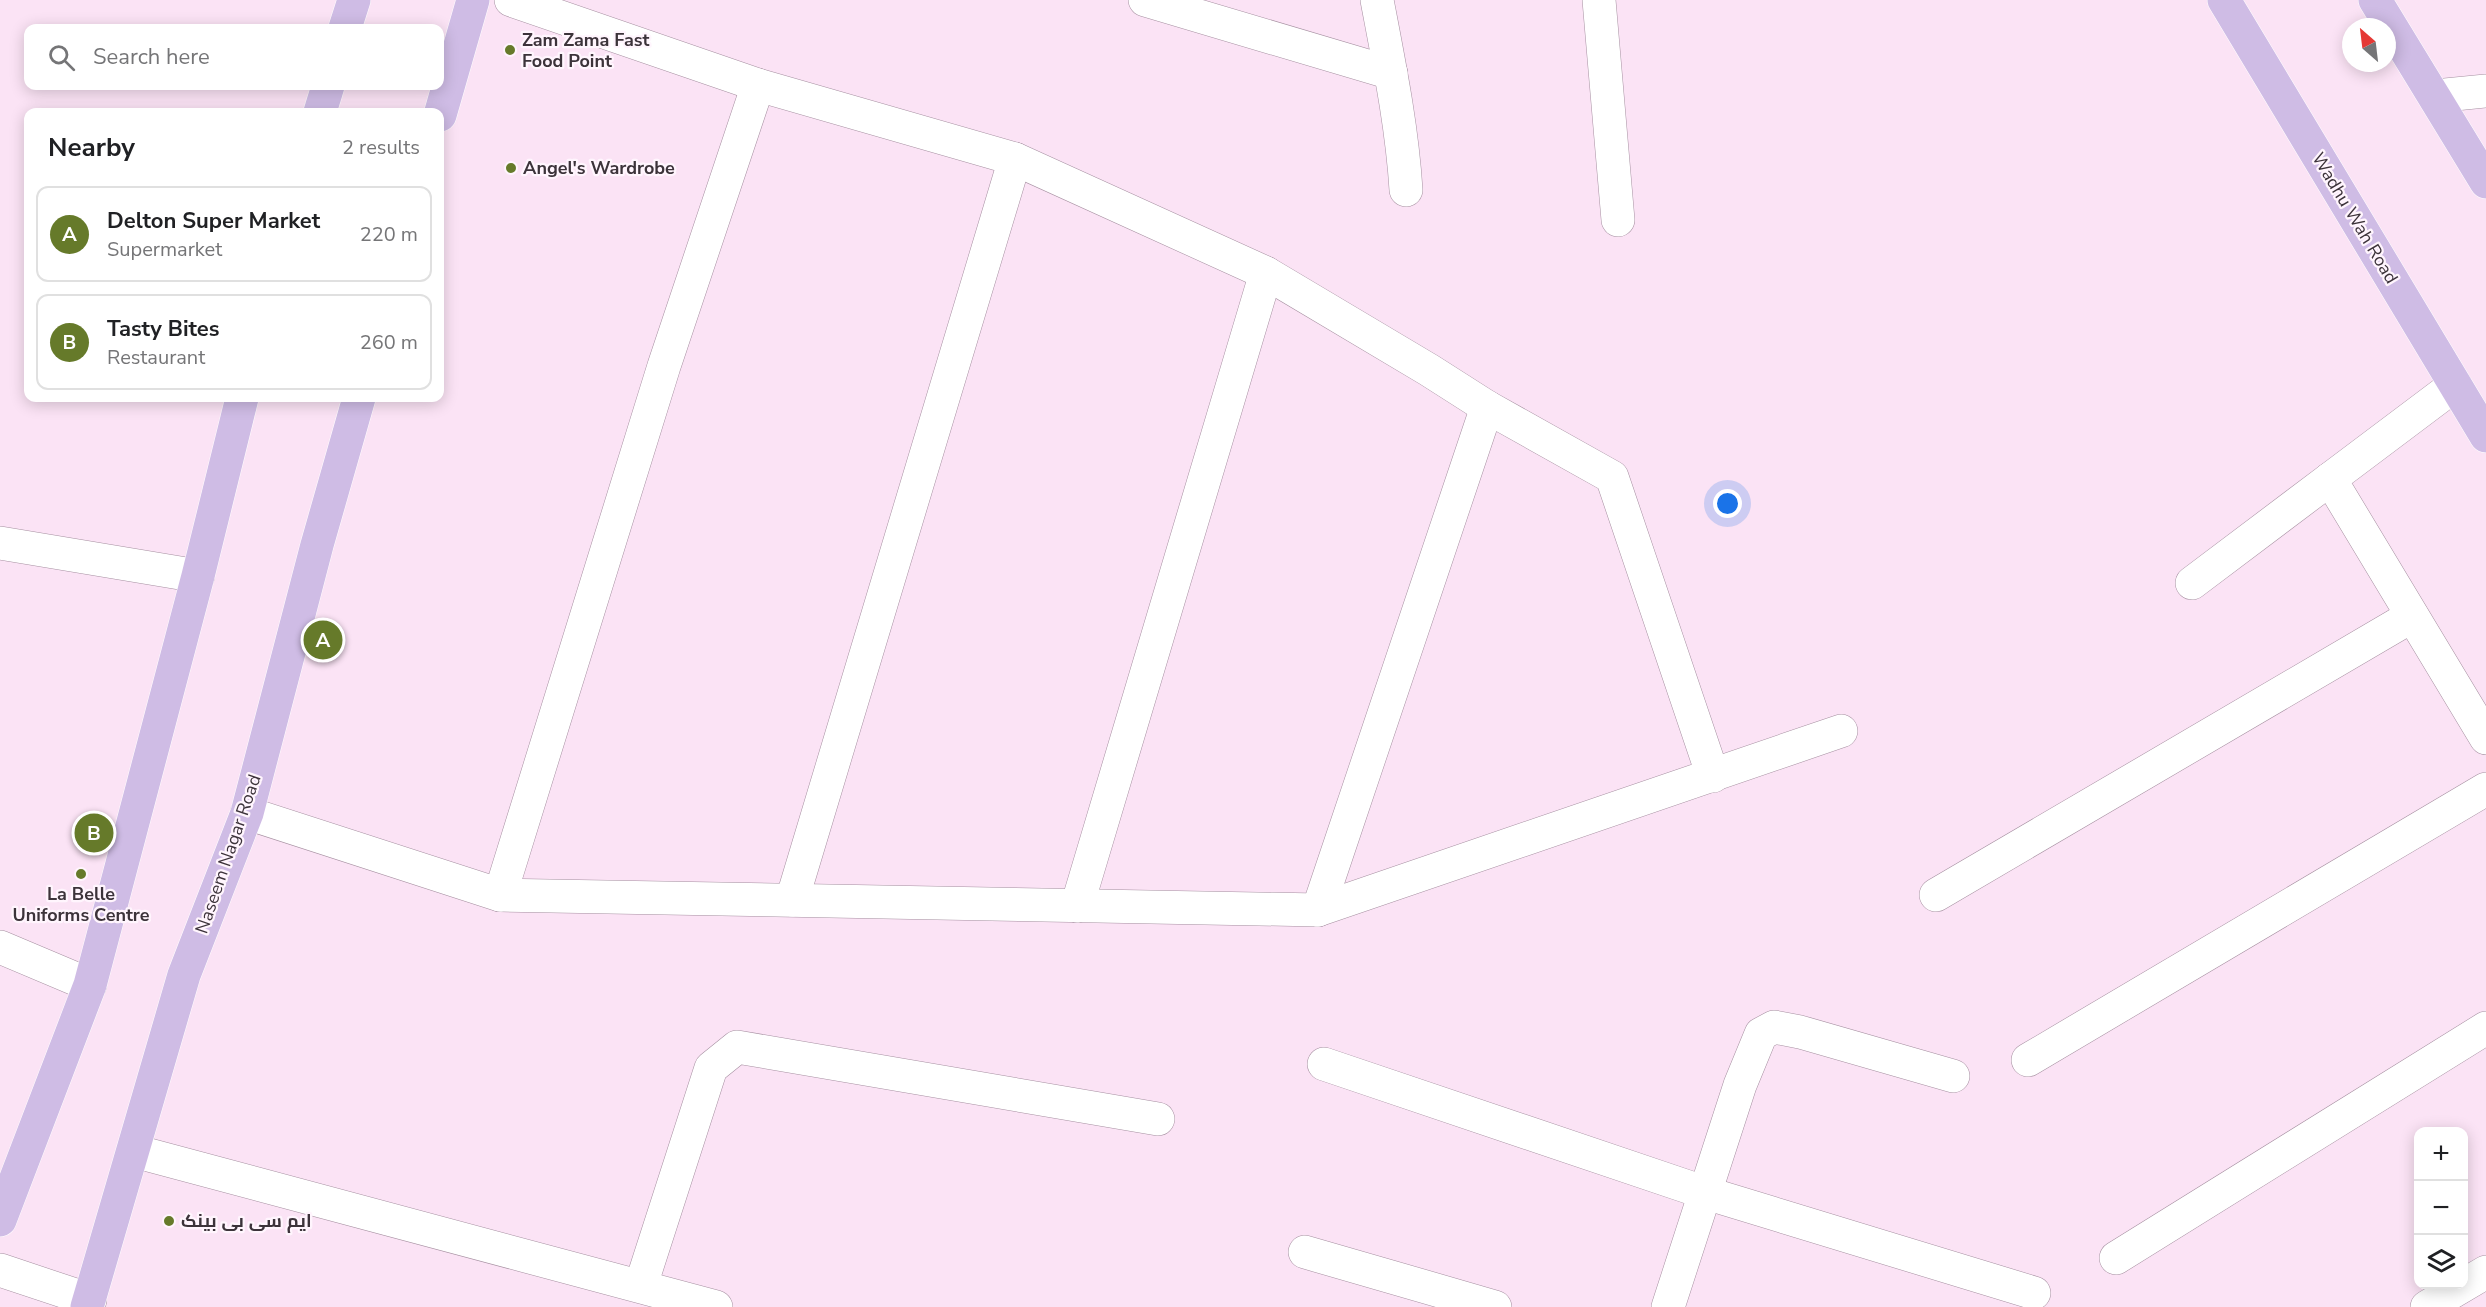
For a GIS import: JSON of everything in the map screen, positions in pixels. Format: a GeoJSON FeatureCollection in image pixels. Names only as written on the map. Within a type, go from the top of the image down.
{"type":"FeatureCollection","features":[{"type":"Feature","properties":{"kind":"main road"},"geometry":{"type":"LineString","coordinates":[[346,24],[354,0]]}},
{"type":"Feature","properties":{"kind":"main road"},"geometry":{"type":"LineString","coordinates":[[442,108],[472,0]]}},
{"type":"Feature","properties":{"kind":"main road","name":"Wadhu Wah Road"},"geometry":{"type":"LineString","coordinates":[[2224,0],[2486,436]]}},
{"type":"Feature","properties":{"kind":"main road"},"geometry":{"type":"LineString","coordinates":[[2375,0],[2486,182]]}},
{"type":"Feature","properties":{"kind":"main road"},"geometry":{"type":"LineString","coordinates":[[321,108],[327,90]]}},
{"type":"Feature","properties":{"kind":"main road"},"geometry":{"type":"LineString","coordinates":[[0,1220],[90,985],[198,576],[241,402]]}},
{"type":"Feature","properties":{"kind":"main road","name":"Naseem Nagar Road"},"geometry":{"type":"LineString","coordinates":[[88,1304],[184,975],[247,813],[314,556],[358,402]]}},
{"type":"Feature","properties":{"kind":"street"},"geometry":{"type":"LineString","coordinates":[[511,0],[758,85],[1015,159],[1266,273],[1429,370],[1486,407],[1612,477],[1713,776]]}},
{"type":"Feature","properties":{"kind":"street"},"geometry":{"type":"LineString","coordinates":[[1145,0],[1391,73]]}},
{"type":"Feature","properties":{"kind":"street"},"geometry":{"type":"LineString","coordinates":[[1377,0],[1391,73],[1406,190]]}},
{"type":"Feature","properties":{"kind":"street"},"geometry":{"type":"LineString","coordinates":[[1599,0],[1618,220]]}},
{"type":"Feature","properties":{"kind":"street"},"geometry":{"type":"LineString","coordinates":[[500,895],[664,366],[758,85]]}},
{"type":"Feature","properties":{"kind":"street"},"geometry":{"type":"LineString","coordinates":[[2435,96],[2486,91]]}},
{"type":"Feature","properties":{"kind":"street"},"geometry":{"type":"LineString","coordinates":[[792,900],[1015,159]]}},
{"type":"Feature","properties":{"kind":"street"},"geometry":{"type":"LineString","coordinates":[[1077,906],[1266,273]]}},
{"type":"Feature","properties":{"kind":"street"},"geometry":{"type":"LineString","coordinates":[[2192,583],[2455,385]]}},
{"type":"Feature","properties":{"kind":"street"},"geometry":{"type":"LineString","coordinates":[[1318,910],[1486,407]]}},
{"type":"Feature","properties":{"kind":"street"},"geometry":{"type":"LineString","coordinates":[[2330,479],[2486,738]]}},
{"type":"Feature","properties":{"kind":"street"},"geometry":{"type":"LineString","coordinates":[[0,543],[198,576]]}},
{"type":"Feature","properties":{"kind":"street"},"geometry":{"type":"LineString","coordinates":[[1936,895],[2412,616]]}},
{"type":"Feature","properties":{"kind":"street"},"geometry":{"type":"LineString","coordinates":[[247,813],[500,895],[1318,910],[1841,731]]}},
{"type":"Feature","properties":{"kind":"street"},"geometry":{"type":"LineString","coordinates":[[2028,1060],[2486,789]]}},
{"type":"Feature","properties":{"kind":"street"},"geometry":{"type":"LineString","coordinates":[[0,947],[90,985]]}},
{"type":"Feature","properties":{"kind":"street"},"geometry":{"type":"LineString","coordinates":[[1668,1307],[1761,1034],[1774,1027],[1800,1032],[1953,1076]]}},
{"type":"Feature","properties":{"kind":"street"},"geometry":{"type":"LineString","coordinates":[[2116,1258],[2486,1028]]}},
{"type":"Feature","properties":{"kind":"street"},"geometry":{"type":"LineString","coordinates":[[641,1285],[711,1068],[737,1047],[1158,1119]]}},
{"type":"Feature","properties":{"kind":"street"},"geometry":{"type":"LineString","coordinates":[[1324,1064],[1706,1192],[2034,1293]]}},
{"type":"Feature","properties":{"kind":"street"},"geometry":{"type":"LineString","coordinates":[[134,1151],[641,1285],[716,1307]]}},
{"type":"Feature","properties":{"kind":"street"},"geometry":{"type":"LineString","coordinates":[[1305,1252],[1495,1307]]}},
{"type":"Feature","properties":{"kind":"street"},"geometry":{"type":"LineString","coordinates":[[0,1270],[88,1304]]}},
{"type":"Feature","properties":{"kind":"street"},"geometry":{"type":"LineString","coordinates":[[2427,1307],[2486,1272]]}},
{"type":"Feature","properties":{"kind":"place","name":"Zam Zama Fast Food Point"},"geometry":{"type":"Point","coordinates":[510,50]}},
{"type":"Feature","properties":{"kind":"place","name":"Angel's Wardrobe"},"geometry":{"type":"Point","coordinates":[511,168]}},
{"type":"Feature","properties":{"kind":"place","name":"Delton Super Market"},"geometry":{"type":"Point","coordinates":[323,640]}},
{"type":"Feature","properties":{"kind":"place","name":"Tasty Bites"},"geometry":{"type":"Point","coordinates":[94,833]}},
{"type":"Feature","properties":{"kind":"place","name":"La Belle Uniforms Centre"},"geometry":{"type":"Point","coordinates":[81,874]}},
{"type":"Feature","properties":{"kind":"place","name":"ایم سی بی بینک"},"geometry":{"type":"Point","coordinates":[169,1221]}}]}
